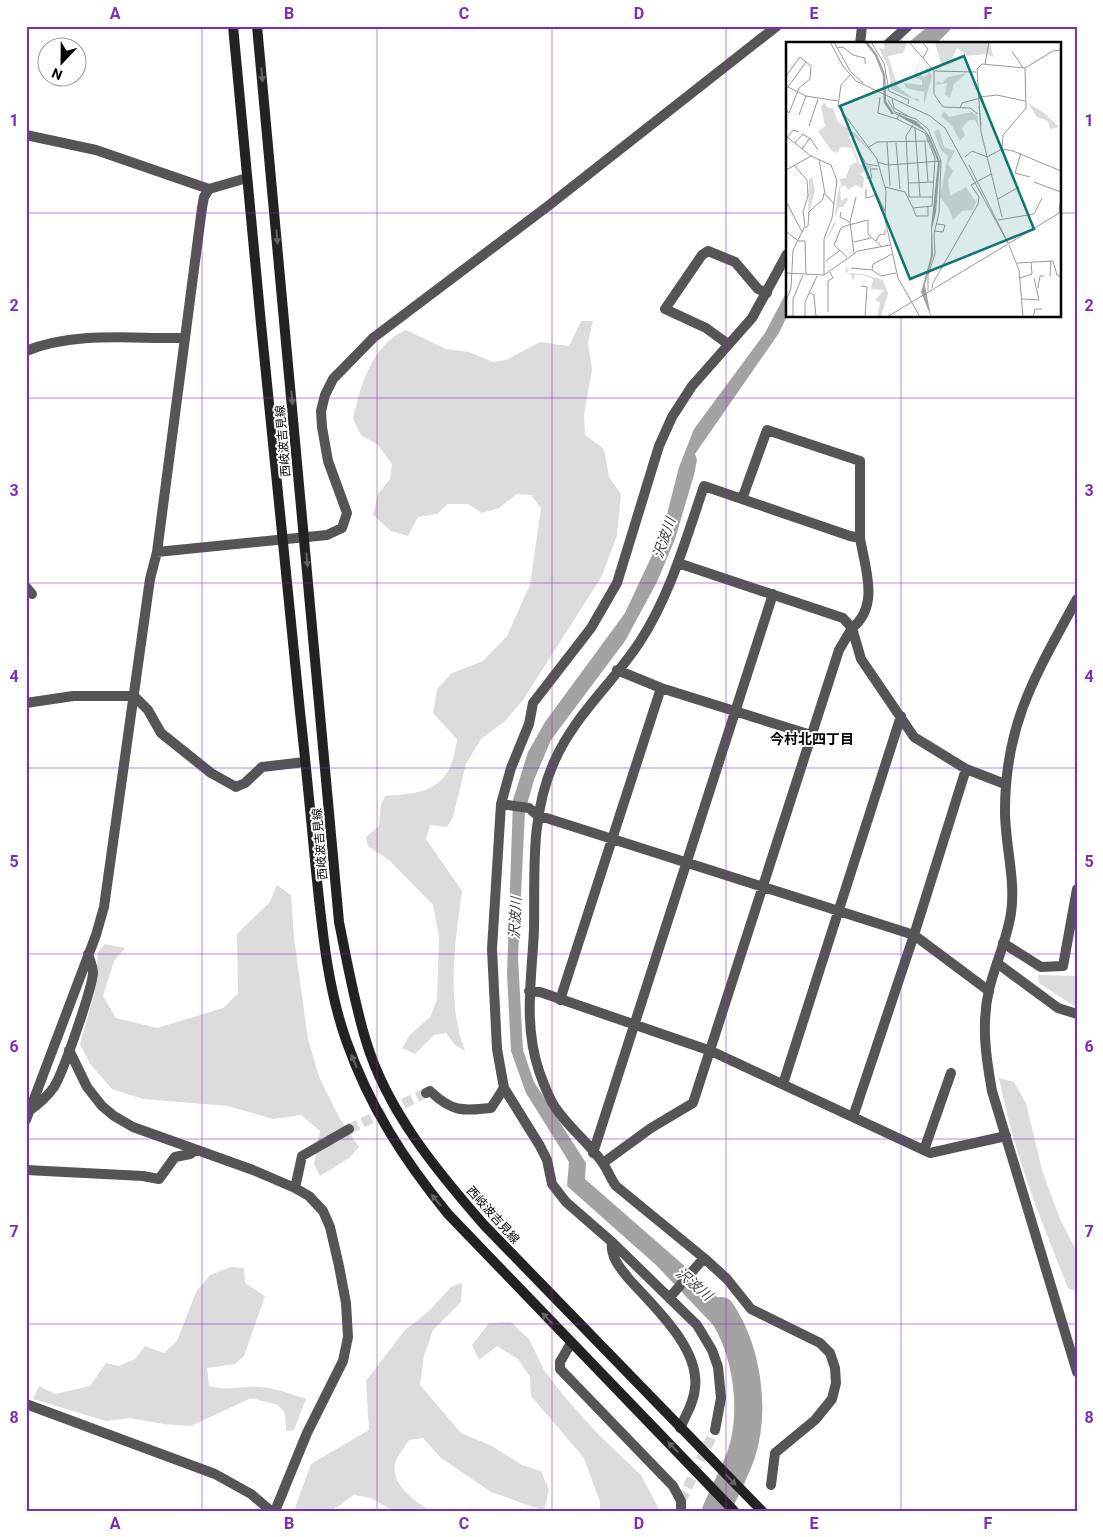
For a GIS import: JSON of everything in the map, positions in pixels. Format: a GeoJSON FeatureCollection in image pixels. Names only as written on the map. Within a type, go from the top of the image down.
{"type":"FeatureCollection","features":[{"type":"Feature","properties":{"kind":"main road","name":"西岐波吉見線"},"geometry":{"type":"LineString","coordinates":[[233,26],[282,540],[322,926],[332,990],[345,1039],[368,1096],[413,1171],[436,1200],[491,1261],[734,1511]]}},
{"type":"Feature","properties":{"kind":"main road","name":"西岐波吉見線"},"geometry":{"type":"LineString","coordinates":[[257,26],[339,922],[366,1042],[383,1082],[412,1134],[446,1181],[491,1232],[762,1511]]}},
{"type":"Feature","properties":{"kind":"street"},"geometry":{"type":"LineString","coordinates":[[157,552],[333,534],[342,528],[347,518],[346,506],[324,449],[321,411],[325,394],[333,379],[373,338],[548,206],[777,26]]}},
{"type":"Feature","properties":{"kind":"street"},"geometry":{"type":"LineString","coordinates":[[860,42],[862,26]]}},
{"type":"Feature","properties":{"kind":"street"},"geometry":{"type":"LineString","coordinates":[[890,42],[908,26]]}},
{"type":"Feature","properties":{"kind":"street"},"geometry":{"type":"LineString","coordinates":[[26,135],[96,150],[209,188],[247,178]]}},
{"type":"Feature","properties":{"kind":"street"},"geometry":{"type":"LineString","coordinates":[[28,1116],[104,908],[150,579],[157,552],[202,208],[204,197],[209,188]]}},
{"type":"Feature","properties":{"kind":"street"},"geometry":{"type":"LineString","coordinates":[[728,344],[706,328],[672,314],[665,309],[702,254],[708,251],[735,262],[758,289],[766,293]]}},
{"type":"Feature","properties":{"kind":"street"},"geometry":{"type":"LineString","coordinates":[[714,1430],[720,1398],[718,1367],[712,1350],[697,1325],[672,1295],[566,1202],[552,1184],[547,1160],[504,1088],[497,1049],[492,949],[504,804],[511,768],[529,724],[533,703],[591,628],[617,583],[659,446],[672,417],[692,386],[752,318],[786,256]]}},
{"type":"Feature","properties":{"kind":"street"},"geometry":{"type":"LineString","coordinates":[[26,351],[46,343],[68,339],[185,338]]}},
{"type":"Feature","properties":{"kind":"street"},"geometry":{"type":"LineString","coordinates":[[603,1163],[651,1128],[693,1103],[839,650],[852,628],[862,620],[870,597],[860,538],[860,461],[767,430],[742,500]]}},
{"type":"Feature","properties":{"kind":"street"},"geometry":{"type":"LineString","coordinates":[[770,1485],[775,1452],[815,1420],[832,1399],[836,1383],[835,1368],[830,1353],[820,1343],[751,1309],[727,1279],[616,1186],[608,1176],[603,1163],[554,1106],[539,1071],[528,1016],[528,991],[534,931],[533,812],[569,732],[646,631],[678,563],[704,486],[860,538]]}},
{"type":"Feature","properties":{"kind":"street"},"geometry":{"type":"LineString","coordinates":[[678,563],[843,618],[852,628],[861,659],[914,737],[966,770],[1005,784]]}},
{"type":"Feature","properties":{"kind":"street"},"geometry":{"type":"LineString","coordinates":[[593,1153],[773,594]]}},
{"type":"Feature","properties":{"kind":"street"},"geometry":{"type":"LineString","coordinates":[[1077,599],[1036,674],[1025,700],[1010,748],[1005,784],[1005,827],[1011,912],[989,991],[985,1021],[985,1046],[992,1091],[1077,1372]]}},
{"type":"Feature","properties":{"kind":"street"},"geometry":{"type":"LineString","coordinates":[[617,670],[661,688],[811,735]]}},
{"type":"Feature","properties":{"kind":"street"},"geometry":{"type":"LineString","coordinates":[[560,1000],[614,839],[661,688]]}},
{"type":"Feature","properties":{"kind":"street"},"geometry":{"type":"LineString","coordinates":[[26,703],[73,696],[134,696],[148,710],[162,733],[211,773],[236,787],[245,783],[262,767],[305,762]]}},
{"type":"Feature","properties":{"kind":"street"},"geometry":{"type":"LineString","coordinates":[[783,1084],[901,716]]}},
{"type":"Feature","properties":{"kind":"street"},"geometry":{"type":"LineString","coordinates":[[853,1117],[914,936],[966,770]]}},
{"type":"Feature","properties":{"kind":"street"},"geometry":{"type":"LineString","coordinates":[[504,804],[914,936],[989,991]]}},
{"type":"Feature","properties":{"kind":"street"},"geometry":{"type":"LineString","coordinates":[[1003,943],[1041,968],[1063,966],[1077,889]]}},
{"type":"Feature","properties":{"kind":"street"},"geometry":{"type":"LineString","coordinates":[[28,1116],[55,1085],[69,1050],[91,985],[93,971],[88,954]]}},
{"type":"Feature","properties":{"kind":"street"},"geometry":{"type":"LineString","coordinates":[[997,963],[1058,1008],[1077,1014]]}},
{"type":"Feature","properties":{"kind":"street"},"geometry":{"type":"LineString","coordinates":[[528,991],[540,992],[711,1051],[930,1153],[1006,1136]]}},
{"type":"Feature","properties":{"kind":"street"},"geometry":{"type":"LineString","coordinates":[[69,1050],[87,1087],[102,1106],[114,1116],[133,1127],[253,1170],[295,1188],[309,1196],[323,1211],[330,1227],[346,1303],[348,1337],[343,1361],[307,1433],[275,1511]]}},
{"type":"Feature","properties":{"kind":"street"},"geometry":{"type":"LineString","coordinates":[[924,1150],[951,1073]]}},
{"type":"Feature","properties":{"kind":"street"},"geometry":{"type":"LineString","coordinates":[[426,1093],[430,1091],[444,1105],[467,1111],[491,1108],[504,1088]]}},
{"type":"Feature","properties":{"kind":"street"},"geometry":{"type":"LineString","coordinates":[[295,1188],[302,1156],[349,1129]]}},
{"type":"Feature","properties":{"kind":"street"},"geometry":{"type":"LineString","coordinates":[[26,1170],[143,1176],[160,1180],[175,1157],[190,1154],[196,1150]]}},
{"type":"Feature","properties":{"kind":"street"},"geometry":{"type":"LineString","coordinates":[[612,1242],[611,1252],[621,1269],[667,1322],[691,1358],[696,1371],[692,1404],[680,1428]]}},
{"type":"Feature","properties":{"kind":"street"},"geometry":{"type":"LineString","coordinates":[[672,1295],[702,1259]]}},
{"type":"Feature","properties":{"kind":"street"},"geometry":{"type":"LineString","coordinates":[[571,1343],[560,1362],[560,1369],[673,1486],[681,1501],[681,1511]]}},
{"type":"Feature","properties":{"kind":"street"},"geometry":{"type":"LineString","coordinates":[[26,1404],[215,1474],[251,1494],[271,1511]]}},
{"type":"Feature","properties":{"kind":"shaded area"},"geometry":{"type":"Polygon","coordinates":[[[581,321],[593,321],[588,342],[592,370],[584,414],[585,435],[604,449],[609,477],[621,494],[617,535],[602,576],[523,700],[505,721],[481,739],[466,764],[453,817],[447,827],[430,825],[426,839],[462,891],[455,951],[454,992],[459,1032],[465,1051],[455,1045],[446,1033],[434,1035],[415,1054],[402,1048],[410,1035],[430,1017],[437,1000],[439,937],[433,905],[390,861],[368,846],[366,837],[379,826],[381,805],[385,796],[426,790],[436,785],[450,768],[457,739],[433,713],[437,689],[452,673],[483,661],[507,636],[530,585],[541,508],[531,495],[517,494],[499,508],[482,513],[468,504],[448,504],[437,514],[418,517],[408,536],[391,531],[373,515],[378,494],[390,479],[392,464],[378,445],[361,435],[353,419],[369,367],[384,345],[406,330],[446,349],[469,352],[493,362],[506,360],[540,342],[569,346],[581,321]]]}},
{"type":"Feature","properties":{"kind":"shaded area"},"geometry":{"type":"Polygon","coordinates":[[[277,885],[291,895],[294,938],[308,1039],[319,1077],[340,1119],[359,1147],[349,1158],[320,1176],[314,1164],[320,1131],[301,1115],[273,1119],[228,1106],[143,1099],[112,1089],[90,1064],[80,1044],[95,992],[98,952],[105,944],[125,948],[114,961],[103,996],[116,1018],[157,1028],[223,1008],[238,993],[237,934],[270,902],[277,885]]]}},
{"type":"Feature","properties":{"kind":"shaded area"},"geometry":{"type":"Polygon","coordinates":[[[1038,975],[1077,976],[1077,1008],[1039,983],[1038,975]]]}},
{"type":"Feature","properties":{"kind":"shaded area"},"geometry":{"type":"Polygon","coordinates":[[[999,1078],[1014,1082],[1026,1103],[1042,1170],[1060,1219],[1077,1252],[1077,1292],[1068,1288],[1038,1210],[1012,1132],[999,1078]]]}},
{"type":"Feature","properties":{"kind":"shaded area"},"geometry":{"type":"Polygon","coordinates":[[[231,1267],[244,1268],[245,1283],[265,1296],[244,1356],[235,1364],[207,1368],[209,1386],[222,1388],[266,1388],[306,1399],[294,1430],[286,1431],[285,1413],[278,1405],[251,1398],[191,1426],[163,1424],[130,1418],[106,1421],[33,1399],[39,1386],[55,1394],[90,1386],[106,1363],[119,1366],[135,1359],[145,1346],[164,1353],[177,1341],[196,1292],[210,1275],[231,1267]]]}},
{"type":"Feature","properties":{"kind":"shaded area"},"geometry":{"type":"Polygon","coordinates":[[[462,1283],[461,1302],[433,1330],[424,1356],[420,1385],[461,1433],[492,1446],[522,1465],[541,1471],[549,1490],[544,1511],[491,1492],[441,1458],[423,1438],[409,1440],[396,1461],[395,1472],[397,1479],[406,1492],[432,1511],[393,1511],[371,1498],[354,1495],[331,1511],[294,1511],[311,1464],[369,1430],[366,1381],[405,1330],[430,1310],[451,1287],[462,1283]]]}},
{"type":"Feature","properties":{"kind":"shaded area"},"geometry":{"type":"Polygon","coordinates":[[[511,1322],[529,1339],[544,1370],[563,1395],[598,1434],[641,1475],[660,1511],[600,1511],[600,1502],[584,1458],[531,1396],[530,1377],[518,1359],[497,1346],[479,1360],[472,1345],[489,1323],[511,1322]]]}},
{"type":"Feature","properties":{"kind":"water"},"geometry":{"type":"Polygon","coordinates":[[[928,26],[954,26],[938,42],[909,42],[928,26]]]}},
{"type":"Feature","properties":{"kind":"water"},"geometry":{"type":"Polygon","coordinates":[[[786,293],[786,318],[779,333],[695,454],[697,460],[694,475],[675,539],[657,582],[625,641],[551,740],[534,780],[525,812],[518,957],[523,1050],[534,1082],[586,1163],[585,1179],[704,1283],[726,1307],[739,1345],[719,1331],[656,1265],[567,1186],[569,1162],[526,1093],[511,1051],[507,974],[513,800],[528,752],[545,722],[625,613],[662,534],[679,467],[694,429],[765,333],[786,293]]]}},
{"type":"Feature","properties":{"kind":"waterway","name":"沢波川"},"geometry":{"type":"LineString","coordinates":[[716,1511],[741,1455],[748,1419],[748,1400],[743,1362],[730,1327],[721,1311]]}},
{"type":"Feature","properties":{"kind":"tunnel"},"geometry":{"type":"LineString","coordinates":[[349,1129],[426,1093]]}},
{"type":"Feature","properties":{"kind":"tunnel"},"geometry":{"type":"LineString","coordinates":[[681,1501],[715,1430]]}},
{"type":"Feature","properties":{"kind":"district","name":"今村北四丁目"},"geometry":{"type":"Point","coordinates":[812,739]}}]}
